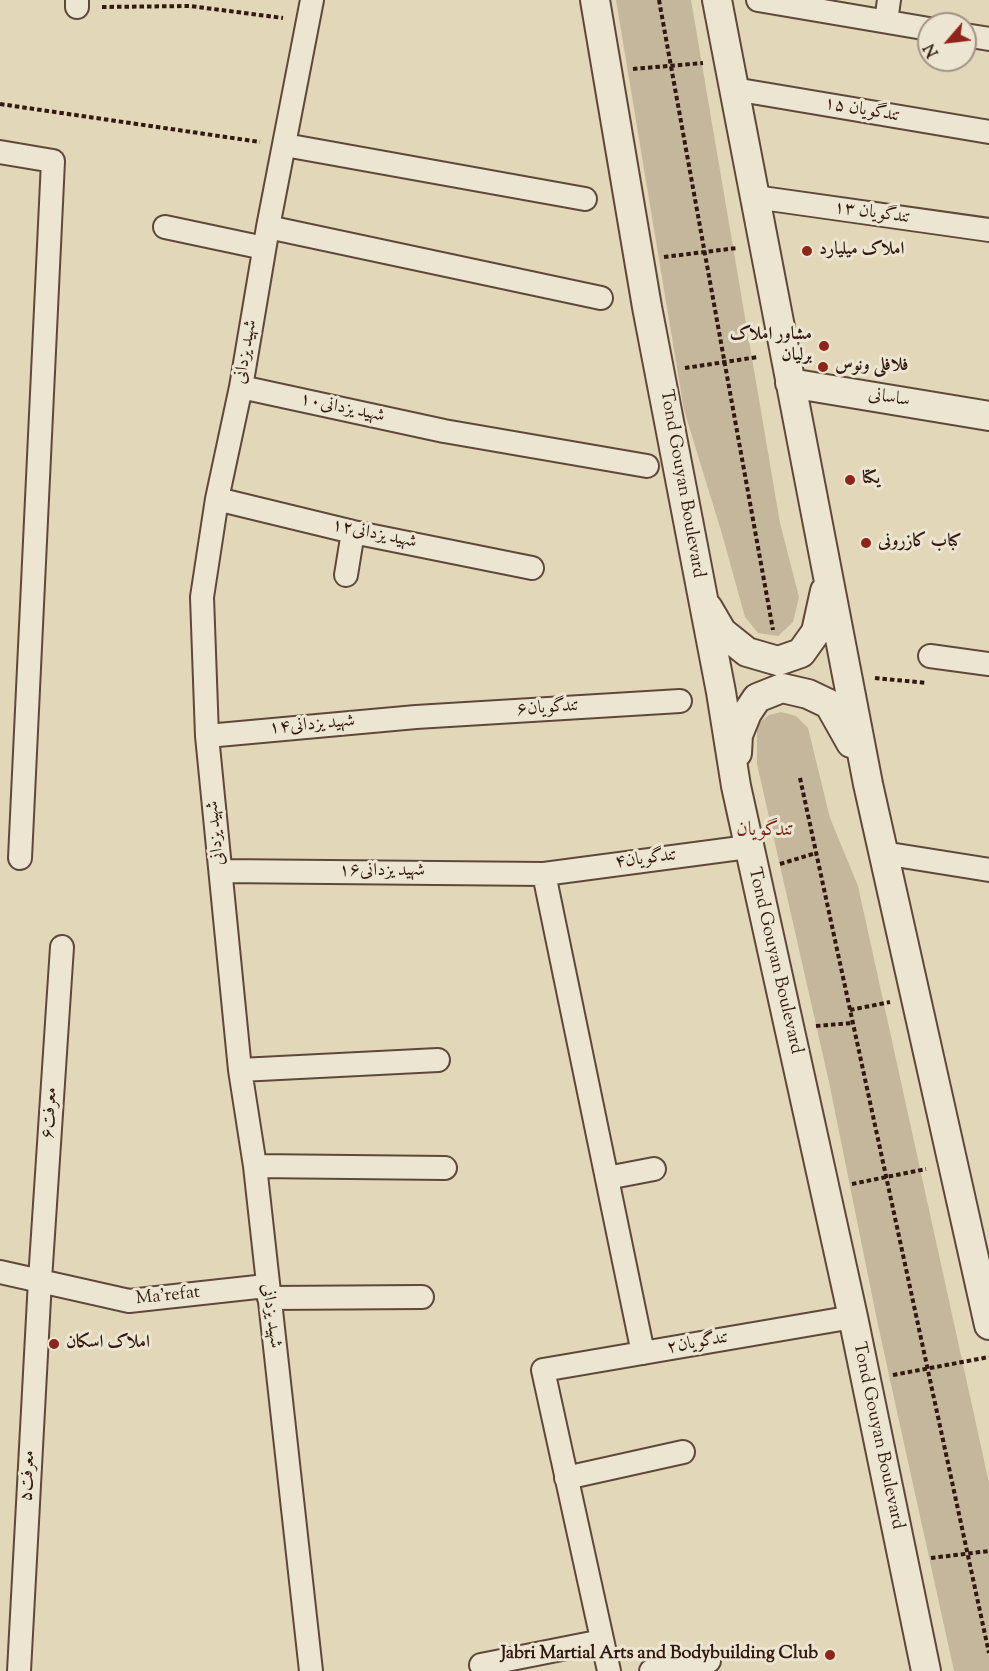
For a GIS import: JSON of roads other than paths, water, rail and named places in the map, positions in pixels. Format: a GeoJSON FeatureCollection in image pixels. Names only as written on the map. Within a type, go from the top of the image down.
{"type":"FeatureCollection","features":[{"type":"Feature","properties":{"kind":"street","name":"Tond Gouyan Boulevard"},"geometry":{"type":"LineString","coordinates":[[595,0],[735,786],[853,1317],[926,1671]]}},
{"type":"Feature","properties":{"kind":"street"},"geometry":{"type":"LineString","coordinates":[[717,0],[868,784],[989,1325]]}},
{"type":"Feature","properties":{"kind":"street"},"geometry":{"type":"LineString","coordinates":[[758,0],[887,11],[917,24]]}},
{"type":"Feature","properties":{"kind":"street","name":"شهید یزدانی"},"geometry":{"type":"LineString","coordinates":[[310,10],[266,238],[241,387],[217,499],[202,597],[207,736],[240,1070],[255,1166],[311,1671]]}},
{"type":"Feature","properties":{"kind":"street","name":"۱۵ تندگویان"},"geometry":{"type":"LineString","coordinates":[[732,75],[989,132]]}},
{"type":"Feature","properties":{"kind":"street"},"geometry":{"type":"LineString","coordinates":[[285,145],[585,199]]}},
{"type":"Feature","properties":{"kind":"street"},"geometry":{"type":"LineString","coordinates":[[0,152],[53,161],[20,858]]}},
{"type":"Feature","properties":{"kind":"street","name":"۱۳ تندگویان"},"geometry":{"type":"LineString","coordinates":[[755,197],[989,230]]}},
{"type":"Feature","properties":{"kind":"street"},"geometry":{"type":"LineString","coordinates":[[165,227],[266,238],[434,263],[601,298]]}},
{"type":"Feature","properties":{"kind":"street","name":"ساسانی"},"geometry":{"type":"LineString","coordinates":[[790,383],[989,416]]}},
{"type":"Feature","properties":{"kind":"street","name":"شهید یزدانی۱۰"},"geometry":{"type":"LineString","coordinates":[[241,387],[444,431],[647,466]]}},
{"type":"Feature","properties":{"kind":"street","name":"شهید یزدانی۱۲"},"geometry":{"type":"LineString","coordinates":[[217,499],[353,532],[532,568]]}},
{"type":"Feature","properties":{"kind":"street"},"geometry":{"type":"LineString","coordinates":[[346,575],[353,532]]}},
{"type":"Feature","properties":{"kind":"street"},"geometry":{"type":"LineString","coordinates":[[702,598],[722,632],[730,639],[747,652],[778,661],[801,653],[816,632],[827,577]]}},
{"type":"Feature","properties":{"kind":"street"},"geometry":{"type":"LineString","coordinates":[[930,656],[989,664]]}},
{"type":"Feature","properties":{"kind":"street"},"geometry":{"type":"LineString","coordinates":[[735,786],[738,735],[747,713],[758,698],[782,688],[808,694],[829,704],[847,733],[868,784]]}},
{"type":"Feature","properties":{"kind":"street","name":"۶تندگویان"},"geometry":{"type":"LineString","coordinates":[[416,717],[680,701]]}},
{"type":"Feature","properties":{"kind":"street","name":"شهید یزدانی۱۴"},"geometry":{"type":"LineString","coordinates":[[207,736],[416,717]]}},
{"type":"Feature","properties":{"kind":"street"},"geometry":{"type":"LineString","coordinates":[[883,854],[989,870]]}},
{"type":"Feature","properties":{"kind":"street","name":"تندگویان۴"},"geometry":{"type":"LineString","coordinates":[[544,874],[751,860]]}},
{"type":"Feature","properties":{"kind":"street","name":"شهید یزدانی۱۶"},"geometry":{"type":"LineString","coordinates":[[221,871],[544,874]]}},
{"type":"Feature","properties":{"kind":"street"},"geometry":{"type":"LineString","coordinates":[[544,874],[644,1353]]}},
{"type":"Feature","properties":{"kind":"street","name":"معرفت۶"},"geometry":{"type":"LineString","coordinates":[[40,1280],[62,946]]}},
{"type":"Feature","properties":{"kind":"street"},"geometry":{"type":"LineString","coordinates":[[240,1070],[438,1060]]}},
{"type":"Feature","properties":{"kind":"street"},"geometry":{"type":"LineString","coordinates":[[255,1166],[445,1168]]}},
{"type":"Feature","properties":{"kind":"street"},"geometry":{"type":"LineString","coordinates":[[607,1178],[654,1169]]}},
{"type":"Feature","properties":{"kind":"street","name":"Ma'refat"},"geometry":{"type":"LineString","coordinates":[[0,1272],[129,1301],[268,1292],[422,1297]]}},
{"type":"Feature","properties":{"kind":"street","name":"معرفت۵"},"geometry":{"type":"LineString","coordinates":[[19,1671],[40,1280]]}},
{"type":"Feature","properties":{"kind":"street","name":"تندگویان۲"},"geometry":{"type":"LineString","coordinates":[[566,1478],[543,1370],[853,1317]]}},
{"type":"Feature","properties":{"kind":"street"},"geometry":{"type":"LineString","coordinates":[[609,1671],[566,1478],[682,1452]]}},
{"type":"Feature","properties":{"kind":"street"},"geometry":{"type":"LineString","coordinates":[[481,1665],[602,1641]]}},
{"type":"Feature","properties":{"kind":"street"},"geometry":{"type":"LineString","coordinates":[[651,1671],[709,1661]]}},
{"type":"Feature","properties":{"kind":"place","name":"املاک میلیارد"},"geometry":{"type":"Point","coordinates":[807,251]}},
{"type":"Feature","properties":{"kind":"place","name":"مشاور املاک برلیان"},"geometry":{"type":"Point","coordinates":[824,346]}},
{"type":"Feature","properties":{"kind":"place","name":"فلافلی ونوس"},"geometry":{"type":"Point","coordinates":[823,367]}},
{"type":"Feature","properties":{"kind":"place","name":"یکتا"},"geometry":{"type":"Point","coordinates":[850,480]}},
{"type":"Feature","properties":{"kind":"place","name":"کباب کازرونی"},"geometry":{"type":"Point","coordinates":[866,543]}},
{"type":"Feature","properties":{"kind":"place","name":"املاک اسکان"},"geometry":{"type":"Point","coordinates":[54,1344]}},
{"type":"Feature","properties":{"kind":"place","name":"Jabri Martial Arts and Bodybuilding Club"},"geometry":{"type":"Point","coordinates":[830,1655]}},
{"type":"Feature","properties":{"kind":"district","name":"تندگویان"},"geometry":{"type":"Point","coordinates":[765,832]}}]}
